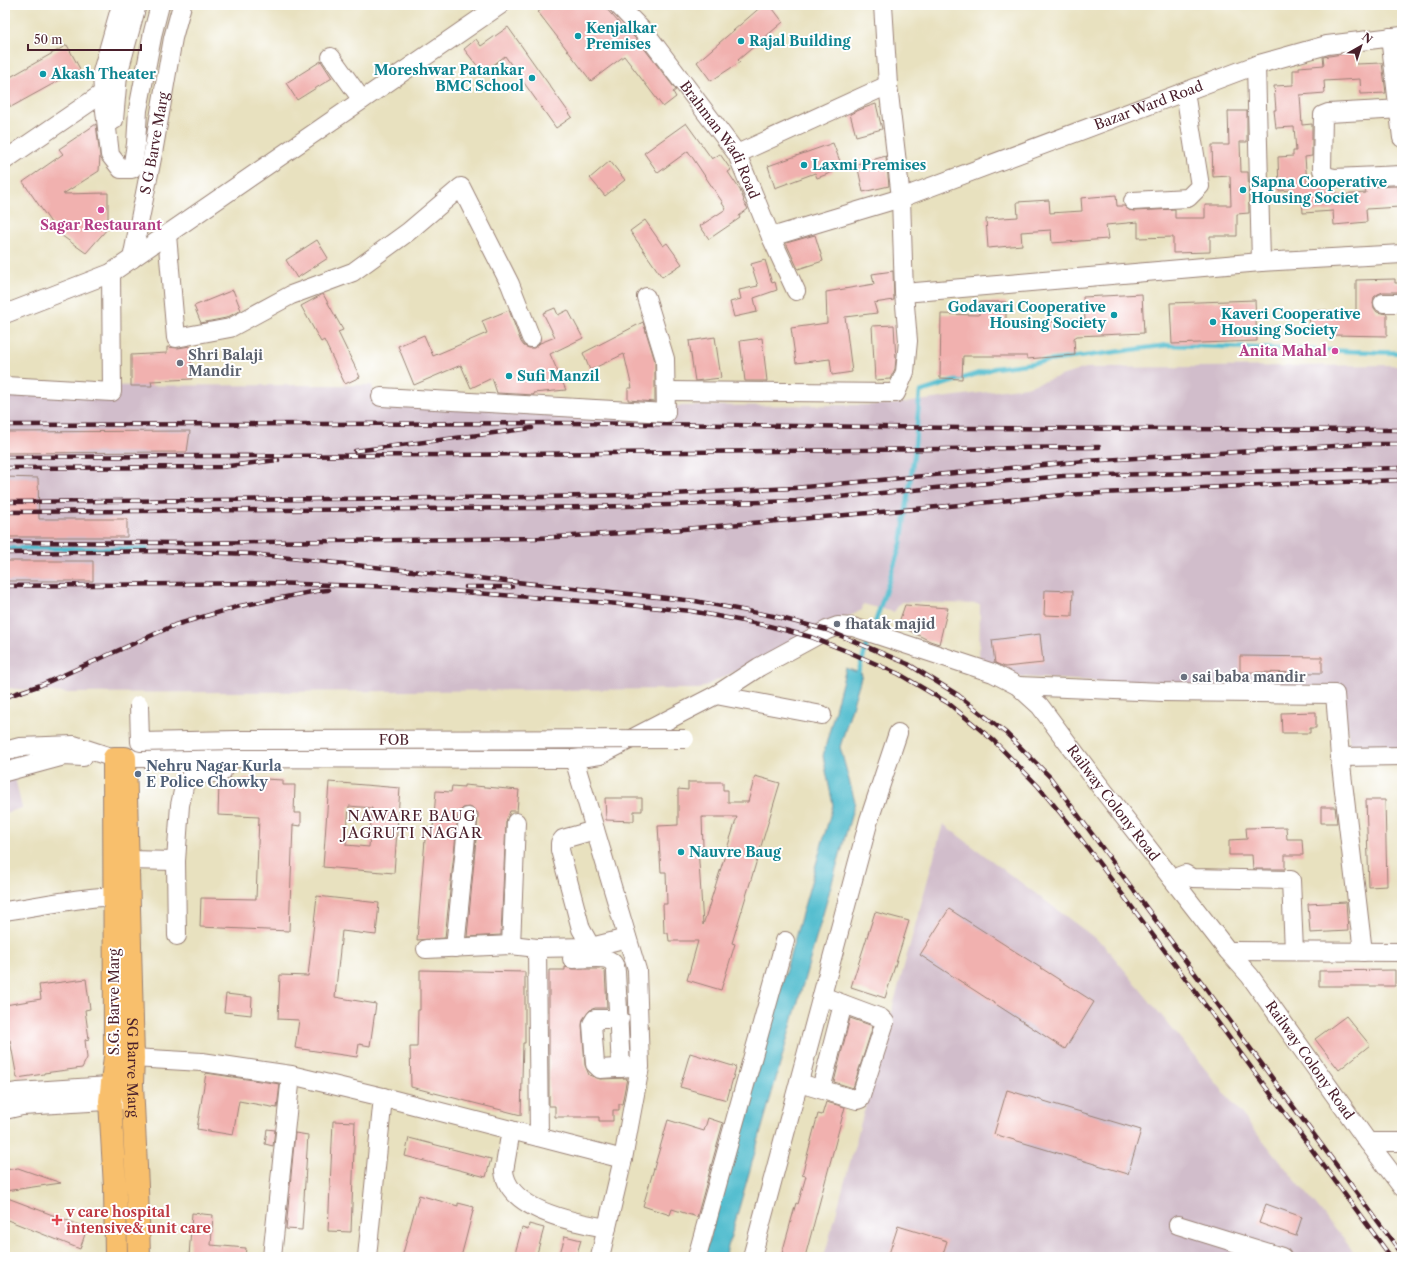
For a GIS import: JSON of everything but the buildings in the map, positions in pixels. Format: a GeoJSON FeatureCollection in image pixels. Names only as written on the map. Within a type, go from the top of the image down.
{"type":"FeatureCollection","features":[{"type":"Feature","properties":{"kind":"main road","name":"SG Barve Marg"},"geometry":{"type":"LineString","coordinates":[[119,758],[127,860],[121,896],[133,1058],[121,1092],[137,1187],[139,1257]]}},
{"type":"Feature","properties":{"kind":"main road","name":"S.G. Barve Marg"},"geometry":{"type":"LineString","coordinates":[[116,1257],[115,1187],[121,1092],[115,1056],[121,896],[119,758]]}},
{"type":"Feature","properties":{"kind":"main road"},"geometry":{"type":"LineString","coordinates":[[115,1187],[137,1187]]}},
{"type":"Feature","properties":{"kind":"street"},"geometry":{"type":"LineString","coordinates":[[121,5],[102,72],[103,93],[110,155],[121,169],[132,169]]}},
{"type":"Feature","properties":{"kind":"street"},"geometry":{"type":"LineString","coordinates":[[110,155],[118,75],[137,5]]}},
{"type":"Feature","properties":{"kind":"street"},"geometry":{"type":"LineString","coordinates":[[146,186],[132,169],[136,144],[138,110],[153,32],[160,5]]}},
{"type":"Feature","properties":{"kind":"street","name":"S G Barve Marg"},"geometry":{"type":"LineString","coordinates":[[132,259],[173,38],[182,5]]}},
{"type":"Feature","properties":{"kind":"street"},"geometry":{"type":"LineString","coordinates":[[5,314],[111,273],[500,5]]}},
{"type":"Feature","properties":{"kind":"street","name":"Brahman Wadi Road"},"geometry":{"type":"LineString","coordinates":[[618,5],[648,36],[737,154],[771,237],[796,291]]}},
{"type":"Feature","properties":{"kind":"street"},"geometry":{"type":"LineString","coordinates":[[666,391],[896,393],[905,372],[908,342],[904,293],[902,198],[888,85],[883,5]]}},
{"type":"Feature","properties":{"kind":"street"},"geometry":{"type":"LineString","coordinates":[[1396,36],[1402,138]]}},
{"type":"Feature","properties":{"kind":"street","name":"Bazar Ward Road"},"geometry":{"type":"LineString","coordinates":[[771,237],[902,198],[1256,65],[1327,45],[1396,36]]}},
{"type":"Feature","properties":{"kind":"street"},"geometry":{"type":"LineString","coordinates":[[331,57],[362,100]]}},
{"type":"Feature","properties":{"kind":"street"},"geometry":{"type":"LineString","coordinates":[[1256,65],[1261,262]]}},
{"type":"Feature","properties":{"kind":"street"},"geometry":{"type":"LineString","coordinates":[[737,154],[888,85]]}},
{"type":"Feature","properties":{"kind":"street"},"geometry":{"type":"LineString","coordinates":[[1133,201],[1188,198],[1200,186],[1184,92]]}},
{"type":"Feature","properties":{"kind":"street"},"geometry":{"type":"LineString","coordinates":[[5,160],[103,93]]}},
{"type":"Feature","properties":{"kind":"street"},"geometry":{"type":"LineString","coordinates":[[1401,109],[1328,113],[1323,115],[1322,170],[1326,176],[1334,178],[1402,175]]}},
{"type":"Feature","properties":{"kind":"street"},"geometry":{"type":"LineString","coordinates":[[167,235],[176,338],[230,328],[291,295],[353,272],[408,232],[461,187],[510,284],[531,338]]}},
{"type":"Feature","properties":{"kind":"street"},"geometry":{"type":"LineString","coordinates":[[904,293],[1261,262],[1402,254]]}},
{"type":"Feature","properties":{"kind":"street"},"geometry":{"type":"LineString","coordinates":[[5,386],[112,392],[111,273]]}},
{"type":"Feature","properties":{"kind":"street"},"geometry":{"type":"LineString","coordinates":[[381,397],[666,413],[665,359],[646,297]]}},
{"type":"Feature","properties":{"kind":"street"},"geometry":{"type":"LineString","coordinates":[[1383,303],[1402,303]]}},
{"type":"Feature","properties":{"kind":"street","name":"Railway Colony Road"},"geometry":{"type":"LineString","coordinates":[[5,772],[64,756],[119,758],[574,759],[600,755],[716,695],[759,667],[827,630],[838,626],[853,627],[993,673],[1018,686],[1040,706],[1172,880],[1228,951],[1250,976],[1368,1142],[1402,1187]]}},
{"type":"Feature","properties":{"kind":"street"},"geometry":{"type":"LineString","coordinates":[[1018,686],[1163,692],[1335,694],[1340,757],[1363,952]]}},
{"type":"Feature","properties":{"kind":"street"},"geometry":{"type":"LineString","coordinates":[[716,695],[822,715]]}},
{"type":"Feature","properties":{"kind":"street","name":"FOB"},"geometry":{"type":"LineString","coordinates":[[139,705],[140,742],[238,740],[685,739]]}},
{"type":"Feature","properties":{"kind":"street"},"geometry":{"type":"LineString","coordinates":[[752,1257],[869,820],[898,733]]}},
{"type":"Feature","properties":{"kind":"street"},"geometry":{"type":"LineString","coordinates":[[5,751],[20,747],[74,745],[119,758]]}},
{"type":"Feature","properties":{"kind":"street"},"geometry":{"type":"LineString","coordinates":[[1340,757],[1402,756]]}},
{"type":"Feature","properties":{"kind":"street"},"geometry":{"type":"LineString","coordinates":[[574,759],[637,970],[640,1067],[623,1159],[600,1257]]}},
{"type":"Feature","properties":{"kind":"street"},"geometry":{"type":"LineString","coordinates":[[177,936],[176,861],[180,805],[185,782],[195,775],[222,772]]}},
{"type":"Feature","properties":{"kind":"street"},"geometry":{"type":"LineString","coordinates":[[455,948],[468,817]]}},
{"type":"Feature","properties":{"kind":"street"},"geometry":{"type":"LineString","coordinates":[[511,945],[516,822]]}},
{"type":"Feature","properties":{"kind":"street"},"geometry":{"type":"LineString","coordinates":[[591,947],[581,929],[560,850],[560,843],[563,839],[595,830]]}},
{"type":"Feature","properties":{"kind":"street"},"geometry":{"type":"LineString","coordinates":[[127,860],[176,861]]}},
{"type":"Feature","properties":{"kind":"street"},"geometry":{"type":"LineString","coordinates":[[1172,880],[1185,874],[1192,878],[1291,880],[1294,952]]}},
{"type":"Feature","properties":{"kind":"street"},"geometry":{"type":"LineString","coordinates":[[5,911],[75,900],[121,896]]}},
{"type":"Feature","properties":{"kind":"street"},"geometry":{"type":"LineString","coordinates":[[537,954],[591,947],[628,938]]}},
{"type":"Feature","properties":{"kind":"street"},"geometry":{"type":"LineString","coordinates":[[697,1257],[785,941]]}},
{"type":"Feature","properties":{"kind":"street"},"geometry":{"type":"LineString","coordinates":[[426,949],[511,945],[537,954],[603,958],[610,961],[614,964],[616,972],[620,1019],[621,1068]]}},
{"type":"Feature","properties":{"kind":"street"},"geometry":{"type":"LineString","coordinates":[[1228,951],[1402,952]]}},
{"type":"Feature","properties":{"kind":"street"},"geometry":{"type":"LineString","coordinates":[[537,954],[539,1137]]}},
{"type":"Feature","properties":{"kind":"street"},"geometry":{"type":"LineString","coordinates":[[799,1083],[857,1100],[860,1099],[885,1022],[881,1018],[822,996]]}},
{"type":"Feature","properties":{"kind":"street"},"geometry":{"type":"LineString","coordinates":[[821,1089],[843,1004]]}},
{"type":"Feature","properties":{"kind":"street"},"geometry":{"type":"LineString","coordinates":[[620,1019],[595,1019],[592,1024],[595,1064],[600,1069],[640,1067]]}},
{"type":"Feature","properties":{"kind":"street"},"geometry":{"type":"LineString","coordinates":[[809,1042],[831,1049]]}},
{"type":"Feature","properties":{"kind":"street"},"geometry":{"type":"LineString","coordinates":[[133,1058],[202,1062],[291,1075],[383,1097],[623,1159]]}},
{"type":"Feature","properties":{"kind":"street"},"geometry":{"type":"LineString","coordinates":[[272,1257],[291,1075]]}},
{"type":"Feature","properties":{"kind":"street"},"geometry":{"type":"LineString","coordinates":[[5,1094],[18,1092],[121,1092]]}},
{"type":"Feature","properties":{"kind":"street"},"geometry":{"type":"LineString","coordinates":[[5,1110],[22,1106],[121,1092]]}},
{"type":"Feature","properties":{"kind":"street"},"geometry":{"type":"LineString","coordinates":[[367,1257],[383,1097]]}},
{"type":"Feature","properties":{"kind":"street"},"geometry":{"type":"LineString","coordinates":[[511,1130],[504,1177],[516,1194],[525,1202],[564,1220],[607,1228]]}},
{"type":"Feature","properties":{"kind":"street"},"geometry":{"type":"LineString","coordinates":[[1368,1142],[1402,1142]]}},
{"type":"Feature","properties":{"kind":"street"},"geometry":{"type":"LineString","coordinates":[[1178,1225],[1282,1257]]}},
{"type":"Feature","properties":{"kind":"shaded area"},"geometry":{"type":"Polygon","coordinates":[[[1402,365],[1402,749],[1350,749],[1342,686],[1217,688],[1020,677],[979,661],[980,604],[901,602],[894,612],[863,604],[862,610],[699,689],[68,693],[5,688],[5,386],[372,385],[377,407],[867,405],[895,404],[1026,387],[1086,368],[1402,365]]]}},
{"type":"Feature","properties":{"kind":"shaded area"},"geometry":{"type":"Polygon","coordinates":[[[10,756],[22,808],[5,813],[5,758],[10,756]]]}},
{"type":"Feature","properties":{"kind":"shaded area"},"geometry":{"type":"Polygon","coordinates":[[[943,824],[1104,945],[1358,1257],[824,1257],[943,824]]]}},
{"type":"Feature","properties":{"kind":"water"},"geometry":{"type":"Polygon","coordinates":[[[846,668],[862,674],[840,747],[855,802],[725,1257],[704,1257],[833,805],[823,756],[846,668]]]}},
{"type":"Feature","properties":{"kind":"waterway"},"geometry":{"type":"LineString","coordinates":[[873,629],[901,544],[914,455],[920,392],[995,368],[1168,345],[1402,353]]}},
{"type":"Feature","properties":{"kind":"waterway"},"geometry":{"type":"LineString","coordinates":[[5,548],[147,549]]}},
{"type":"Feature","properties":{"kind":"waterway"},"geometry":{"type":"LineString","coordinates":[[856,679],[870,636]]}},
{"type":"Feature","properties":{"kind":"railway"},"geometry":{"type":"LineString","coordinates":[[5,425],[568,423],[963,428],[1402,430]]}},
{"type":"Feature","properties":{"kind":"railway"},"geometry":{"type":"LineString","coordinates":[[355,451],[532,428]]}},
{"type":"Feature","properties":{"kind":"railway"},"geometry":{"type":"LineString","coordinates":[[5,502],[542,497],[672,494],[794,488],[1086,461],[1367,444],[1402,444]]}},
{"type":"Feature","properties":{"kind":"railway"},"geometry":{"type":"LineString","coordinates":[[5,457],[450,455],[1099,447]]}},
{"type":"Feature","properties":{"kind":"railway"},"geometry":{"type":"LineString","coordinates":[[5,468],[221,467],[278,460]]}},
{"type":"Feature","properties":{"kind":"railway"},"geometry":{"type":"LineString","coordinates":[[5,512],[541,508],[671,505],[796,501],[1063,476],[1402,468]]}},
{"type":"Feature","properties":{"kind":"railway"},"geometry":{"type":"LineString","coordinates":[[5,542],[190,543],[539,538],[672,530],[1063,495],[1282,484],[1402,480]]}},
{"type":"Feature","properties":{"kind":"railway"},"geometry":{"type":"LineString","coordinates":[[5,553],[162,551],[252,554],[695,601],[773,616],[827,630],[908,664],[958,695],[1006,733],[1050,777],[1402,1254]]}},
{"type":"Feature","properties":{"kind":"railway"},"geometry":{"type":"LineString","coordinates":[[5,586],[268,583],[398,587],[691,611],[769,626],[811,637],[899,674],[948,703],[994,741],[1038,786],[1072,827],[1391,1257]]}},
{"type":"Feature","properties":{"kind":"railway"},"geometry":{"type":"LineString","coordinates":[[466,587],[512,587]]}},
{"type":"Feature","properties":{"kind":"railway"},"geometry":{"type":"LineString","coordinates":[[5,697],[41,685],[175,625],[240,606],[328,590]]}},
{"type":"Feature","properties":{"kind":"place","name":"Kenjalkar Premises"},"geometry":{"type":"Point","coordinates":[578,36]}},
{"type":"Feature","properties":{"kind":"place","name":"Rajal Building"},"geometry":{"type":"Point","coordinates":[741,41]}},
{"type":"Feature","properties":{"kind":"place","name":"Akash Theater"},"geometry":{"type":"Point","coordinates":[43,74]}},
{"type":"Feature","properties":{"kind":"place","name":"Moreshwar Patankar BMC School"},"geometry":{"type":"Point","coordinates":[532,78]}},
{"type":"Feature","properties":{"kind":"place","name":"Laxmi Premises"},"geometry":{"type":"Point","coordinates":[804,165]}},
{"type":"Feature","properties":{"kind":"place","name":"Sapna Cooperative Housing Societ"},"geometry":{"type":"Point","coordinates":[1243,190]}},
{"type":"Feature","properties":{"kind":"place","name":"Sagar Restaurant"},"geometry":{"type":"Point","coordinates":[101,210]}},
{"type":"Feature","properties":{"kind":"place","name":"Godavari Cooperative Housing Society"},"geometry":{"type":"Point","coordinates":[1114,315]}},
{"type":"Feature","properties":{"kind":"place","name":"Kaveri Cooperative Housing Society"},"geometry":{"type":"Point","coordinates":[1213,322]}},
{"type":"Feature","properties":{"kind":"place","name":"Anita Mahal"},"geometry":{"type":"Point","coordinates":[1335,351]}},
{"type":"Feature","properties":{"kind":"place","name":"Shri Balaji Mandir"},"geometry":{"type":"Point","coordinates":[180,363]}},
{"type":"Feature","properties":{"kind":"place","name":"Sufi Manzil"},"geometry":{"type":"Point","coordinates":[509,376]}},
{"type":"Feature","properties":{"kind":"place","name":"fhatak majid"},"geometry":{"type":"Point","coordinates":[837,624]}},
{"type":"Feature","properties":{"kind":"place","name":"sai baba mandir"},"geometry":{"type":"Point","coordinates":[1184,677]}},
{"type":"Feature","properties":{"kind":"place","name":"Nehru Nagar Kurla E Police Chowky"},"geometry":{"type":"Point","coordinates":[138,774]}},
{"type":"Feature","properties":{"kind":"place","name":"Nauvre Baug"},"geometry":{"type":"Point","coordinates":[681,852]}},
{"type":"Feature","properties":{"kind":"place","name":"v care hospital intensive& unit care"},"geometry":{"type":"Point","coordinates":[57,1220]}},
{"type":"Feature","properties":{"kind":"district","name":"NAWARE BAUG JAGRUTI NAGAR"},"geometry":{"type":"Point","coordinates":[412,824]}}]}
